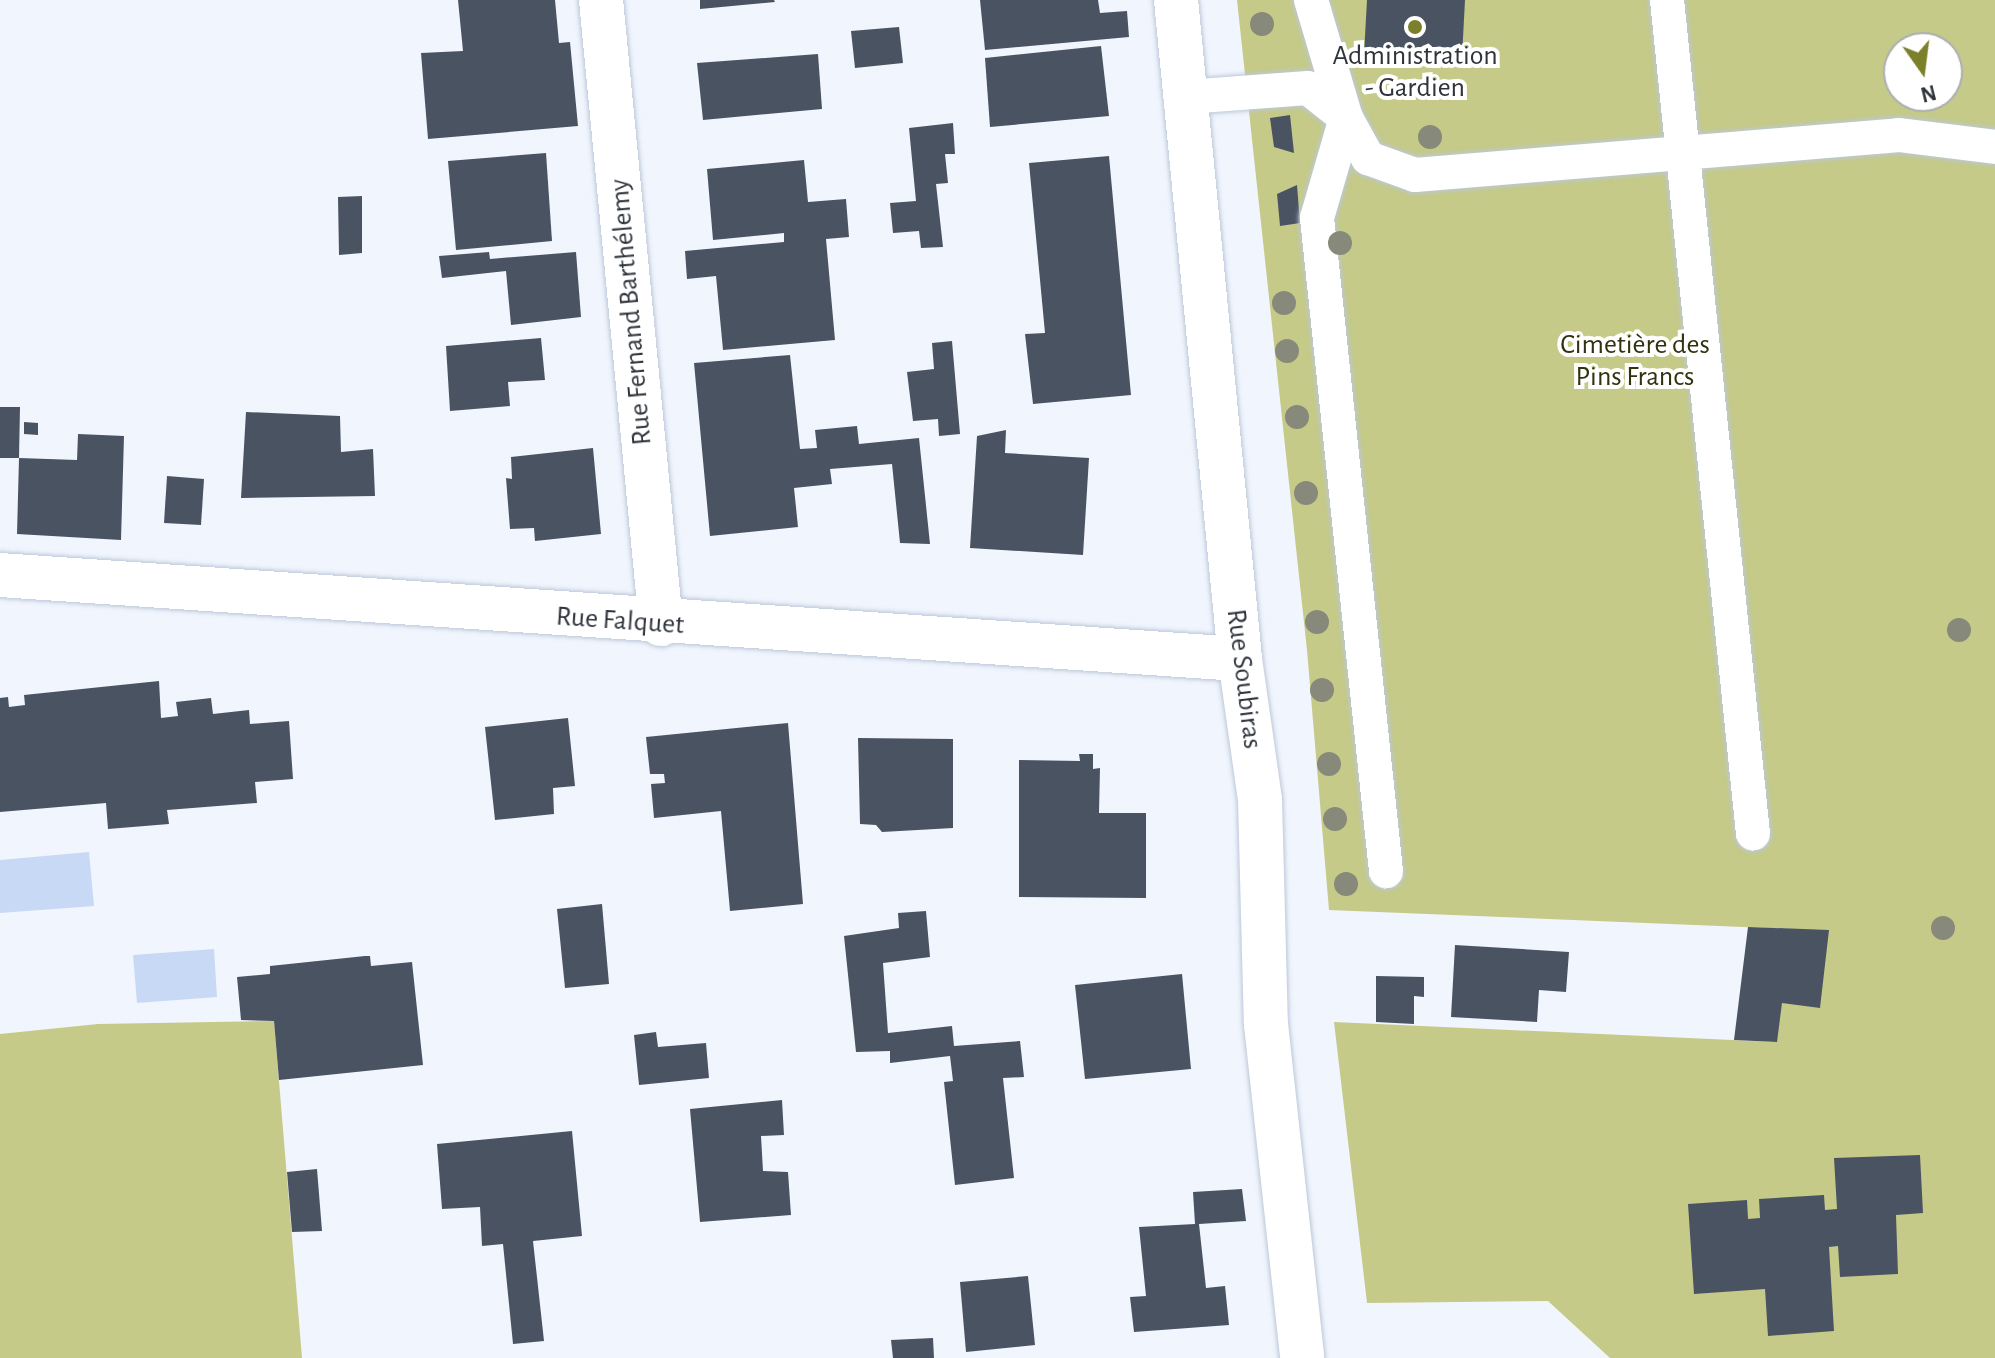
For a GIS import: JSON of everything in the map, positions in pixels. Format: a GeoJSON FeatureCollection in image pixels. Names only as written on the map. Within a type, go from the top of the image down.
{"type":"FeatureCollection","features":[{"type":"Feature","properties":{"kind":"street","name":"Rue Fernand Barthélemy"},"geometry":{"type":"LineString","coordinates":[[601,0],[661,624]]}},
{"type":"Feature","properties":{"kind":"street","name":"Rue Soubiras"},"geometry":{"type":"LineString","coordinates":[[1176,0],[1240,659],[1260,800],[1266,1024],[1302,1358]]}},
{"type":"Feature","properties":{"kind":"street","name":"Rue Falquet"},"geometry":{"type":"LineString","coordinates":[[0,575],[661,624],[1240,659]]}},
{"type":"Feature","properties":{"kind":"lane"},"geometry":{"type":"LineString","coordinates":[[1311,0],[1346,118],[1368,158],[1415,175],[1899,135],[1995,147]]}},
{"type":"Feature","properties":{"kind":"lane"},"geometry":{"type":"LineString","coordinates":[[1667,0],[1753,834]]}},
{"type":"Feature","properties":{"kind":"lane"},"geometry":{"type":"LineString","coordinates":[[1186,97],[1308,88],[1346,118]]}},
{"type":"Feature","properties":{"kind":"lane"},"geometry":{"type":"LineString","coordinates":[[1346,118],[1317,218],[1386,871]]}},
{"type":"Feature","properties":{"kind":"green space","name":"Cimetière des Pins Francs"},"geometry":{"type":"Polygon","coordinates":[[[1237,0],[1995,0],[1995,1358],[1610,1358],[1548,1301],[1367,1303],[1334,1022],[1776,1042],[1792,929],[1329,910],[1307,650],[1237,0]]]}},
{"type":"Feature","properties":{"kind":"green space"},"geometry":{"type":"Polygon","coordinates":[[[274,1021],[302,1358],[0,1358],[0,1034],[98,1024],[274,1021]]]}},
{"type":"Feature","properties":{"kind":"water"},"geometry":{"type":"Polygon","coordinates":[[[89,852],[94,906],[0,913],[0,860],[89,852]]]}},
{"type":"Feature","properties":{"kind":"water"},"geometry":{"type":"Polygon","coordinates":[[[214,949],[217,997],[137,1003],[133,955],[214,949]]]}},
{"type":"Feature","properties":{"kind":"building"},"geometry":{"type":"Polygon","coordinates":[[[458,0],[555,0],[559,43],[570,42],[578,126],[428,139],[421,53],[463,51],[458,0]]]}},
{"type":"Feature","properties":{"kind":"building"},"geometry":{"type":"Polygon","coordinates":[[[700,0],[774,0],[775,2],[700,9],[700,0]]]}},
{"type":"Feature","properties":{"kind":"building"},"geometry":{"type":"Polygon","coordinates":[[[980,0],[1098,0],[1100,13],[1127,11],[1129,37],[985,50],[980,0]]]}},
{"type":"Feature","properties":{"kind":"building","name":"Administration - Gardien"},"geometry":{"type":"Polygon","coordinates":[[[1367,0],[1465,0],[1462,57],[1364,54],[1367,0]]]}},
{"type":"Feature","properties":{"kind":"building"},"geometry":{"type":"Polygon","coordinates":[[[899,27],[903,63],[855,68],[851,31],[899,27]]]}},
{"type":"Feature","properties":{"kind":"building"},"geometry":{"type":"Polygon","coordinates":[[[1101,46],[1109,116],[990,127],[985,58],[1101,46]]]}},
{"type":"Feature","properties":{"kind":"building"},"geometry":{"type":"Polygon","coordinates":[[[818,54],[822,109],[703,120],[697,63],[818,54]]]}},
{"type":"Feature","properties":{"kind":"building"},"geometry":{"type":"Polygon","coordinates":[[[1290,115],[1294,153],[1274,147],[1270,118],[1290,115]]]}},
{"type":"Feature","properties":{"kind":"building"},"geometry":{"type":"Polygon","coordinates":[[[953,123],[955,154],[945,154],[948,183],[936,184],[943,247],[921,248],[919,231],[893,233],[890,203],[916,201],[909,128],[953,123]]]}},
{"type":"Feature","properties":{"kind":"building"},"geometry":{"type":"Polygon","coordinates":[[[546,153],[552,241],[456,250],[448,161],[546,153]]]}},
{"type":"Feature","properties":{"kind":"building"},"geometry":{"type":"Polygon","coordinates":[[[1109,156],[1131,395],[1033,404],[1025,334],[1045,333],[1029,163],[1109,156]]]}},
{"type":"Feature","properties":{"kind":"building"},"geometry":{"type":"Polygon","coordinates":[[[804,160],[808,202],[846,199],[849,237],[826,239],[835,340],[723,350],[716,276],[687,279],[685,251],[784,242],[784,233],[713,240],[707,169],[804,160]]]}},
{"type":"Feature","properties":{"kind":"building"},"geometry":{"type":"Polygon","coordinates":[[[1297,185],[1300,223],[1280,226],[1277,194],[1297,185]]]}},
{"type":"Feature","properties":{"kind":"building"},"geometry":{"type":"Polygon","coordinates":[[[362,196],[362,253],[339,255],[338,197],[362,196]]]}},
{"type":"Feature","properties":{"kind":"building"},"geometry":{"type":"Polygon","coordinates":[[[489,252],[490,259],[576,252],[581,317],[511,325],[506,271],[442,278],[439,256],[489,252]]]}},
{"type":"Feature","properties":{"kind":"building"},"geometry":{"type":"Polygon","coordinates":[[[541,338],[545,380],[508,382],[510,406],[450,411],[446,346],[541,338]]]}},
{"type":"Feature","properties":{"kind":"building"},"geometry":{"type":"Polygon","coordinates":[[[952,341],[960,434],[939,436],[938,419],[913,421],[907,372],[934,369],[932,343],[952,341]]]}},
{"type":"Feature","properties":{"kind":"building"},"geometry":{"type":"Polygon","coordinates":[[[790,355],[800,449],[817,448],[815,430],[857,426],[859,444],[919,438],[930,544],[900,543],[892,464],[830,469],[832,484],[794,488],[798,527],[710,536],[694,363],[790,355]]]}},
{"type":"Feature","properties":{"kind":"building"},"geometry":{"type":"Polygon","coordinates":[[[0,407],[20,407],[19,458],[0,458],[0,407]]]}},
{"type":"Feature","properties":{"kind":"building"},"geometry":{"type":"Polygon","coordinates":[[[246,412],[340,416],[341,452],[373,449],[375,496],[241,498],[246,412]]]}},
{"type":"Feature","properties":{"kind":"building"},"geometry":{"type":"Polygon","coordinates":[[[24,422],[38,423],[38,435],[24,434],[24,422]]]}},
{"type":"Feature","properties":{"kind":"building"},"geometry":{"type":"Polygon","coordinates":[[[1006,430],[1005,453],[1089,458],[1083,555],[970,548],[977,436],[1006,430]]]}},
{"type":"Feature","properties":{"kind":"building"},"geometry":{"type":"Polygon","coordinates":[[[78,434],[124,436],[121,540],[17,534],[19,458],[77,460],[78,434]]]}},
{"type":"Feature","properties":{"kind":"building"},"geometry":{"type":"Polygon","coordinates":[[[593,448],[601,534],[535,541],[534,528],[510,529],[506,478],[512,479],[511,457],[593,448]]]}},
{"type":"Feature","properties":{"kind":"building"},"geometry":{"type":"Polygon","coordinates":[[[167,476],[204,479],[201,525],[164,523],[167,476]]]}},
{"type":"Feature","properties":{"kind":"building"},"geometry":{"type":"Polygon","coordinates":[[[159,681],[161,718],[178,716],[176,702],[211,698],[213,714],[249,710],[250,724],[289,721],[293,779],[255,782],[257,803],[167,810],[169,824],[108,829],[106,803],[0,812],[0,698],[8,697],[9,707],[25,705],[24,695],[159,681]]]}},
{"type":"Feature","properties":{"kind":"building"},"geometry":{"type":"Polygon","coordinates":[[[568,718],[575,786],[553,788],[554,814],[495,820],[485,727],[568,718]]]}},
{"type":"Feature","properties":{"kind":"building"},"geometry":{"type":"Polygon","coordinates":[[[788,723],[803,904],[730,911],[721,811],[654,818],[651,784],[665,783],[664,774],[650,774],[646,737],[788,723]]]}},
{"type":"Feature","properties":{"kind":"building"},"geometry":{"type":"Polygon","coordinates":[[[858,738],[953,739],[953,828],[882,832],[876,825],[860,824],[858,738]]]}},
{"type":"Feature","properties":{"kind":"building"},"geometry":{"type":"Polygon","coordinates":[[[1079,754],[1093,754],[1093,769],[1100,768],[1099,813],[1146,813],[1146,898],[1019,897],[1019,760],[1080,761],[1079,754]]]}},
{"type":"Feature","properties":{"kind":"building"},"geometry":{"type":"Polygon","coordinates":[[[602,904],[609,984],[565,988],[557,909],[602,904]]]}},
{"type":"Feature","properties":{"kind":"building"},"geometry":{"type":"Polygon","coordinates":[[[926,911],[930,957],[883,963],[888,1033],[952,1026],[954,1046],[1020,1041],[1024,1077],[1003,1078],[1014,1178],[955,1185],[944,1082],[953,1081],[950,1056],[890,1063],[890,1051],[856,1052],[844,936],[899,928],[898,913],[926,911]]]}},
{"type":"Feature","properties":{"kind":"building"},"geometry":{"type":"Polygon","coordinates":[[[1748,927],[1829,930],[1820,1008],[1782,1003],[1777,1042],[1734,1040],[1748,927]]]}},
{"type":"Feature","properties":{"kind":"building"},"geometry":{"type":"Polygon","coordinates":[[[1455,945],[1569,952],[1566,992],[1539,990],[1537,1022],[1451,1017],[1455,945]]]}},
{"type":"Feature","properties":{"kind":"building"},"geometry":{"type":"Polygon","coordinates":[[[370,956],[371,966],[412,962],[423,1065],[279,1080],[274,1021],[241,1020],[237,977],[270,974],[270,966],[370,956]]]}},
{"type":"Feature","properties":{"kind":"building"},"geometry":{"type":"Polygon","coordinates":[[[1182,974],[1191,1069],[1085,1079],[1075,985],[1182,974]]]}},
{"type":"Feature","properties":{"kind":"building"},"geometry":{"type":"Polygon","coordinates":[[[1376,976],[1424,977],[1424,997],[1414,996],[1414,1024],[1376,1022],[1376,976]]]}},
{"type":"Feature","properties":{"kind":"building"},"geometry":{"type":"Polygon","coordinates":[[[656,1032],[658,1047],[706,1043],[709,1078],[639,1085],[634,1035],[656,1032]]]}},
{"type":"Feature","properties":{"kind":"building"},"geometry":{"type":"Polygon","coordinates":[[[782,1100],[784,1135],[761,1136],[763,1171],[788,1172],[791,1215],[700,1222],[690,1109],[782,1100]]]}},
{"type":"Feature","properties":{"kind":"building"},"geometry":{"type":"Polygon","coordinates":[[[572,1131],[582,1236],[533,1241],[544,1341],[513,1344],[503,1244],[482,1246],[480,1207],[442,1209],[437,1144],[572,1131]]]}},
{"type":"Feature","properties":{"kind":"building"},"geometry":{"type":"Polygon","coordinates":[[[1920,1155],[1923,1213],[1896,1215],[1898,1274],[1840,1277],[1838,1246],[1829,1247],[1834,1331],[1768,1336],[1765,1289],[1694,1294],[1688,1204],[1747,1200],[1748,1219],[1760,1218],[1759,1199],[1824,1195],[1825,1210],[1837,1209],[1834,1158],[1920,1155]]]}},
{"type":"Feature","properties":{"kind":"building"},"geometry":{"type":"Polygon","coordinates":[[[317,1169],[322,1231],[292,1232],[287,1172],[317,1169]]]}},
{"type":"Feature","properties":{"kind":"building"},"geometry":{"type":"Polygon","coordinates":[[[1242,1189],[1246,1221],[1199,1224],[1206,1288],[1225,1286],[1229,1325],[1134,1332],[1130,1297],[1146,1296],[1139,1227],[1195,1224],[1193,1192],[1242,1189]]]}},
{"type":"Feature","properties":{"kind":"building"},"geometry":{"type":"Polygon","coordinates":[[[1028,1276],[1035,1345],[966,1352],[960,1282],[1028,1276]]]}},
{"type":"Feature","properties":{"kind":"building"},"geometry":{"type":"Polygon","coordinates":[[[933,1338],[934,1358],[893,1358],[891,1340],[933,1338]]]}},
{"type":"Feature","properties":{"kind":"place","name":"Administration - Gardien"},"geometry":{"type":"Point","coordinates":[1415,27]}}]}
